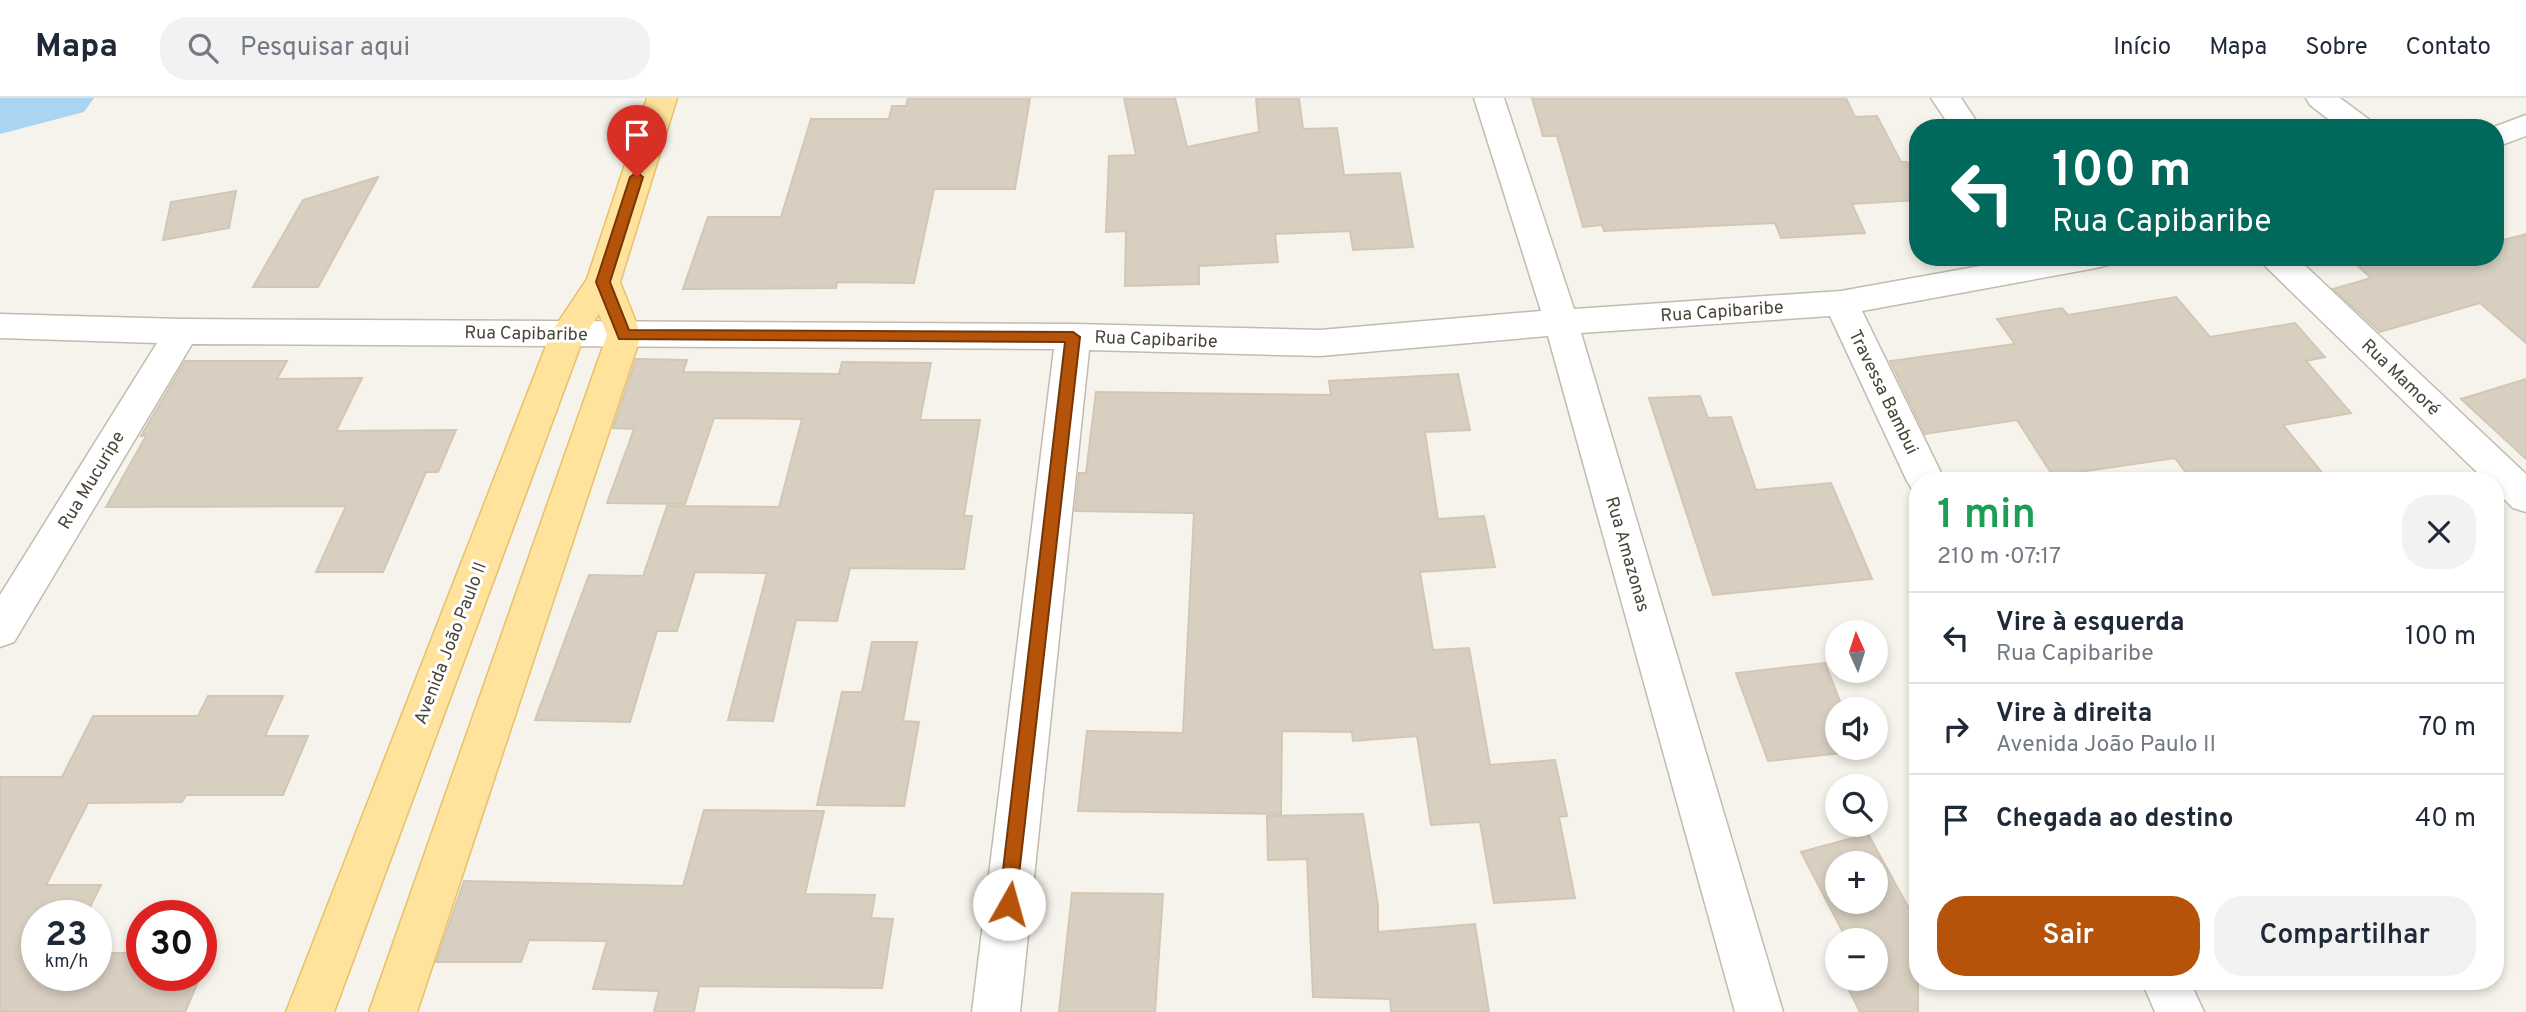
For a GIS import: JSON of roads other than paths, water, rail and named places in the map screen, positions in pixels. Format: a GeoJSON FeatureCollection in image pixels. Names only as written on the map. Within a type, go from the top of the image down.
{"type":"FeatureCollection","features":[{"type":"Feature","properties":{"kind":"main road","name":"Avenida João Paulo II"},"geometry":{"type":"LineString","coordinates":[[310,1012],[568,333],[603,282],[662,98]]}},
{"type":"Feature","properties":{"kind":"main road"},"geometry":{"type":"LineString","coordinates":[[393,1012],[624,335],[603,282]]}},
{"type":"Feature","properties":{"kind":"street","name":"Rua Amazonas"},"geometry":{"type":"LineString","coordinates":[[1489,98],[1561,322],[1759,1012]]}},
{"type":"Feature","properties":{"kind":"street"},"geometry":{"type":"LineString","coordinates":[[1946,98],[1960,119]]}},
{"type":"Feature","properties":{"kind":"street"},"geometry":{"type":"LineString","coordinates":[[2321,98],[2348,119]]}},
{"type":"Feature","properties":{"kind":"street"},"geometry":{"type":"LineString","coordinates":[[2504,134],[2526,125]]}},
{"type":"Feature","properties":{"kind":"street","name":"Rua Capibaribe"},"geometry":{"type":"LineString","coordinates":[[0,326],[182,331],[1073,337],[1320,343],[1561,322],[1841,303],[2035,266]]}},
{"type":"Feature","properties":{"kind":"street","name":"Rua Mamoré"},"geometry":{"type":"LineString","coordinates":[[2285,266],[2500,472]]}},
{"type":"Feature","properties":{"kind":"street","name":"Travessa Bambui"},"geometry":{"type":"LineString","coordinates":[[1841,303],[1922,472]]}},
{"type":"Feature","properties":{"kind":"street","name":"Rua Mucuripe"},"geometry":{"type":"LineString","coordinates":[[0,630],[182,331]]}},
{"type":"Feature","properties":{"kind":"street"},"geometry":{"type":"LineString","coordinates":[[996,1012],[1073,337]]}},
{"type":"Feature","properties":{"kind":"street","name":"Rua Mamoré"},"geometry":{"type":"LineString","coordinates":[[2504,476],[2526,497]]}},
{"type":"Feature","properties":{"kind":"street"},"geometry":{"type":"LineString","coordinates":[[2169,990],[2180,1012]]}},
{"type":"Feature","properties":{"kind":"waterway"},"geometry":{"type":"LineString","coordinates":[[0,113],[62,98]]}}]}
